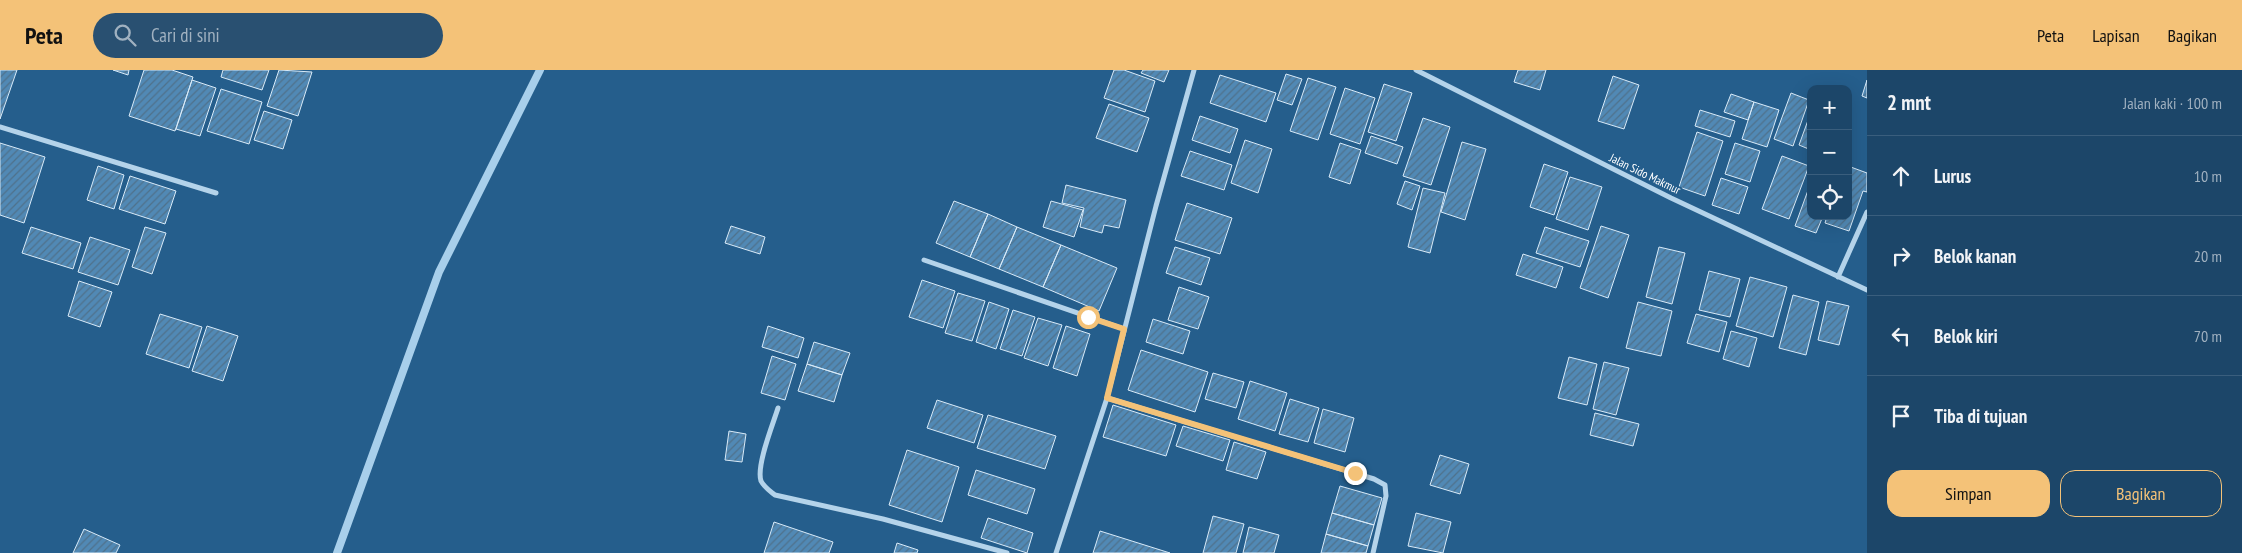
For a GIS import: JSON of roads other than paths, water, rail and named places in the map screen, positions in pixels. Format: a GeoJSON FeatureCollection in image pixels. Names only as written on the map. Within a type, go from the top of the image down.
{"type":"FeatureCollection","features":[{"type":"Feature","properties":{"kind":"street"},"geometry":{"type":"LineString","coordinates":[[1056,553],[1107,398],[1194,70]]}},
{"type":"Feature","properties":{"kind":"street","name":"Jalan Sido Makmur"},"geometry":{"type":"LineString","coordinates":[[1416,70],[1671,198],[1867,290]]}},
{"type":"Feature","properties":{"kind":"street"},"geometry":{"type":"LineString","coordinates":[[0,127],[216,193]]}},
{"type":"Feature","properties":{"kind":"street"},"geometry":{"type":"LineString","coordinates":[[1838,277],[1867,212]]}},
{"type":"Feature","properties":{"kind":"street"},"geometry":{"type":"LineString","coordinates":[[924,260],[1124,329]]}},
{"type":"Feature","properties":{"kind":"street"},"geometry":{"type":"LineString","coordinates":[[1107,398],[1380,482],[1385,485],[1386,496],[1373,553]]}},
{"type":"Feature","properties":{"kind":"street"},"geometry":{"type":"LineString","coordinates":[[778,408],[762,465],[761,479],[765,487],[775,495],[883,519],[1007,553]]}},
{"type":"Feature","properties":{"kind":"waterway"},"geometry":{"type":"LineString","coordinates":[[337,553],[439,272],[540,70]]}}]}
